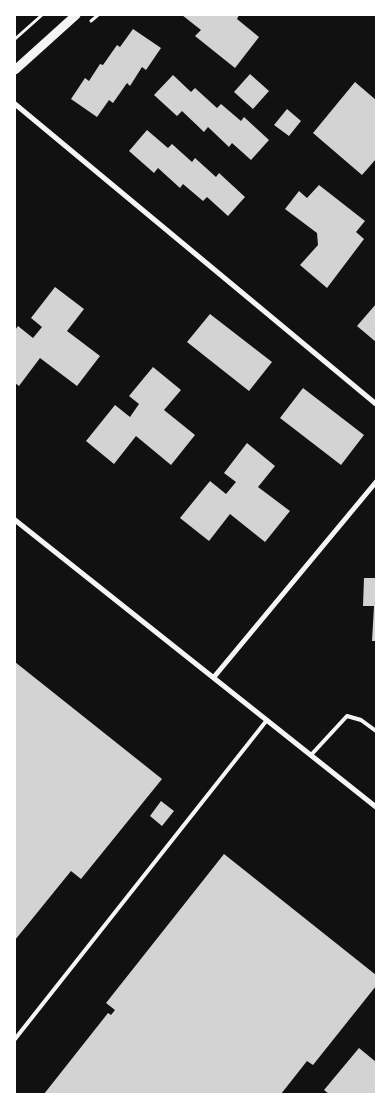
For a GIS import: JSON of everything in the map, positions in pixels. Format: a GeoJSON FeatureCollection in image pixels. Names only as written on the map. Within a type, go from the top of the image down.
{"type":"FeatureCollection","features":[{"type":"Feature","properties":{"kind":"street"},"geometry":{"type":"LineString","coordinates":[[15,70],[76,15]]}},
{"type":"Feature","properties":{"kind":"street"},"geometry":{"type":"LineString","coordinates":[[15,104],[376,404]]}},
{"type":"Feature","properties":{"kind":"street"},"geometry":{"type":"LineString","coordinates":[[214,677],[376,482]]}},
{"type":"Feature","properties":{"kind":"street"},"geometry":{"type":"LineString","coordinates":[[15,520],[376,807]]}},
{"type":"Feature","properties":{"kind":"lane"},"geometry":{"type":"LineString","coordinates":[[311,755],[347,716],[361,720],[376,731]]}},
{"type":"Feature","properties":{"kind":"lane"},"geometry":{"type":"LineString","coordinates":[[15,1040],[267,720]]}},
{"type":"Feature","properties":{"kind":"path"},"geometry":{"type":"LineString","coordinates":[[15,39],[42,15]]}},
{"type":"Feature","properties":{"kind":"building"},"geometry":{"type":"Polygon","coordinates":[[[182,15],[239,15],[237,19],[259,37],[235,68],[195,36],[201,30],[182,15]]]}},
{"type":"Feature","properties":{"kind":"building"},"geometry":{"type":"Polygon","coordinates":[[[133,29],[161,48],[146,70],[142,67],[130,86],[127,83],[113,103],[109,100],[97,117],[71,99],[85,78],[89,81],[100,64],[103,65],[117,45],[120,47],[133,29]]]}},
{"type":"Feature","properties":{"kind":"building"},"geometry":{"type":"Polygon","coordinates":[[[250,74],[269,91],[253,109],[234,92],[250,74]]]}},
{"type":"Feature","properties":{"kind":"building"},"geometry":{"type":"Polygon","coordinates":[[[173,75],[191,92],[195,88],[217,108],[221,104],[241,121],[244,117],[269,140],[251,160],[232,143],[229,147],[208,127],[204,132],[182,111],[177,116],[154,95],[173,75]]]}},
{"type":"Feature","properties":{"kind":"building"},"geometry":{"type":"Polygon","coordinates":[[[355,82],[376,100],[376,159],[362,175],[313,133],[355,82]]]}},
{"type":"Feature","properties":{"kind":"building"},"geometry":{"type":"Polygon","coordinates":[[[287,109],[301,121],[289,136],[274,125],[287,109]]]}},
{"type":"Feature","properties":{"kind":"building"},"geometry":{"type":"Polygon","coordinates":[[[147,130],[168,148],[172,144],[192,162],[195,158],[216,177],[219,173],[245,197],[228,216],[207,197],[203,201],[183,184],[180,188],[158,168],[154,173],[129,151],[147,130]]]}},
{"type":"Feature","properties":{"kind":"building"},"geometry":{"type":"Polygon","coordinates":[[[319,185],[365,221],[356,232],[364,239],[327,288],[300,265],[318,245],[317,233],[285,209],[299,191],[307,198],[319,185]]]}},
{"type":"Feature","properties":{"kind":"building"},"geometry":{"type":"Polygon","coordinates":[[[55,287],[84,309],[67,331],[100,356],[77,386],[40,358],[19,386],[15,383],[15,330],[18,326],[33,338],[42,327],[31,318],[55,287]]]}},
{"type":"Feature","properties":{"kind":"building"},"geometry":{"type":"Polygon","coordinates":[[[376,304],[376,342],[357,326],[376,304]]]}},
{"type":"Feature","properties":{"kind":"building"},"geometry":{"type":"Polygon","coordinates":[[[210,314],[272,362],[249,391],[187,342],[210,314]]]}},
{"type":"Feature","properties":{"kind":"building"},"geometry":{"type":"Polygon","coordinates":[[[153,367],[181,390],[164,410],[195,435],[171,465],[136,436],[114,464],[86,441],[115,405],[130,417],[139,404],[129,396],[153,367]]]}},
{"type":"Feature","properties":{"kind":"building"},"geometry":{"type":"Polygon","coordinates":[[[303,388],[364,435],[341,465],[280,418],[303,388]]]}},
{"type":"Feature","properties":{"kind":"building"},"geometry":{"type":"Polygon","coordinates":[[[247,443],[275,466],[258,487],[290,511],[265,542],[230,514],[209,541],[180,518],[210,481],[226,494],[236,482],[224,473],[247,443]]]}},
{"type":"Feature","properties":{"kind":"building"},"geometry":{"type":"Polygon","coordinates":[[[364,578],[376,578],[376,641],[372,641],[374,606],[363,606],[364,578]]]}},
{"type":"Feature","properties":{"kind":"building"},"geometry":{"type":"Polygon","coordinates":[[[15,662],[162,779],[81,879],[71,871],[15,940],[15,662]]]}},
{"type":"Feature","properties":{"kind":"building"},"geometry":{"type":"Polygon","coordinates":[[[161,801],[174,811],[162,826],[150,816],[161,801]]]}},
{"type":"Feature","properties":{"kind":"building"},"geometry":{"type":"Polygon","coordinates":[[[224,854],[376,975],[376,986],[313,1065],[307,1061],[281,1094],[44,1094],[108,1013],[111,1015],[115,1010],[106,1003],[224,854]]]}},
{"type":"Feature","properties":{"kind":"building"},"geometry":{"type":"Polygon","coordinates":[[[359,1048],[376,1062],[376,1094],[329,1094],[324,1090],[359,1048]]]}}]}
